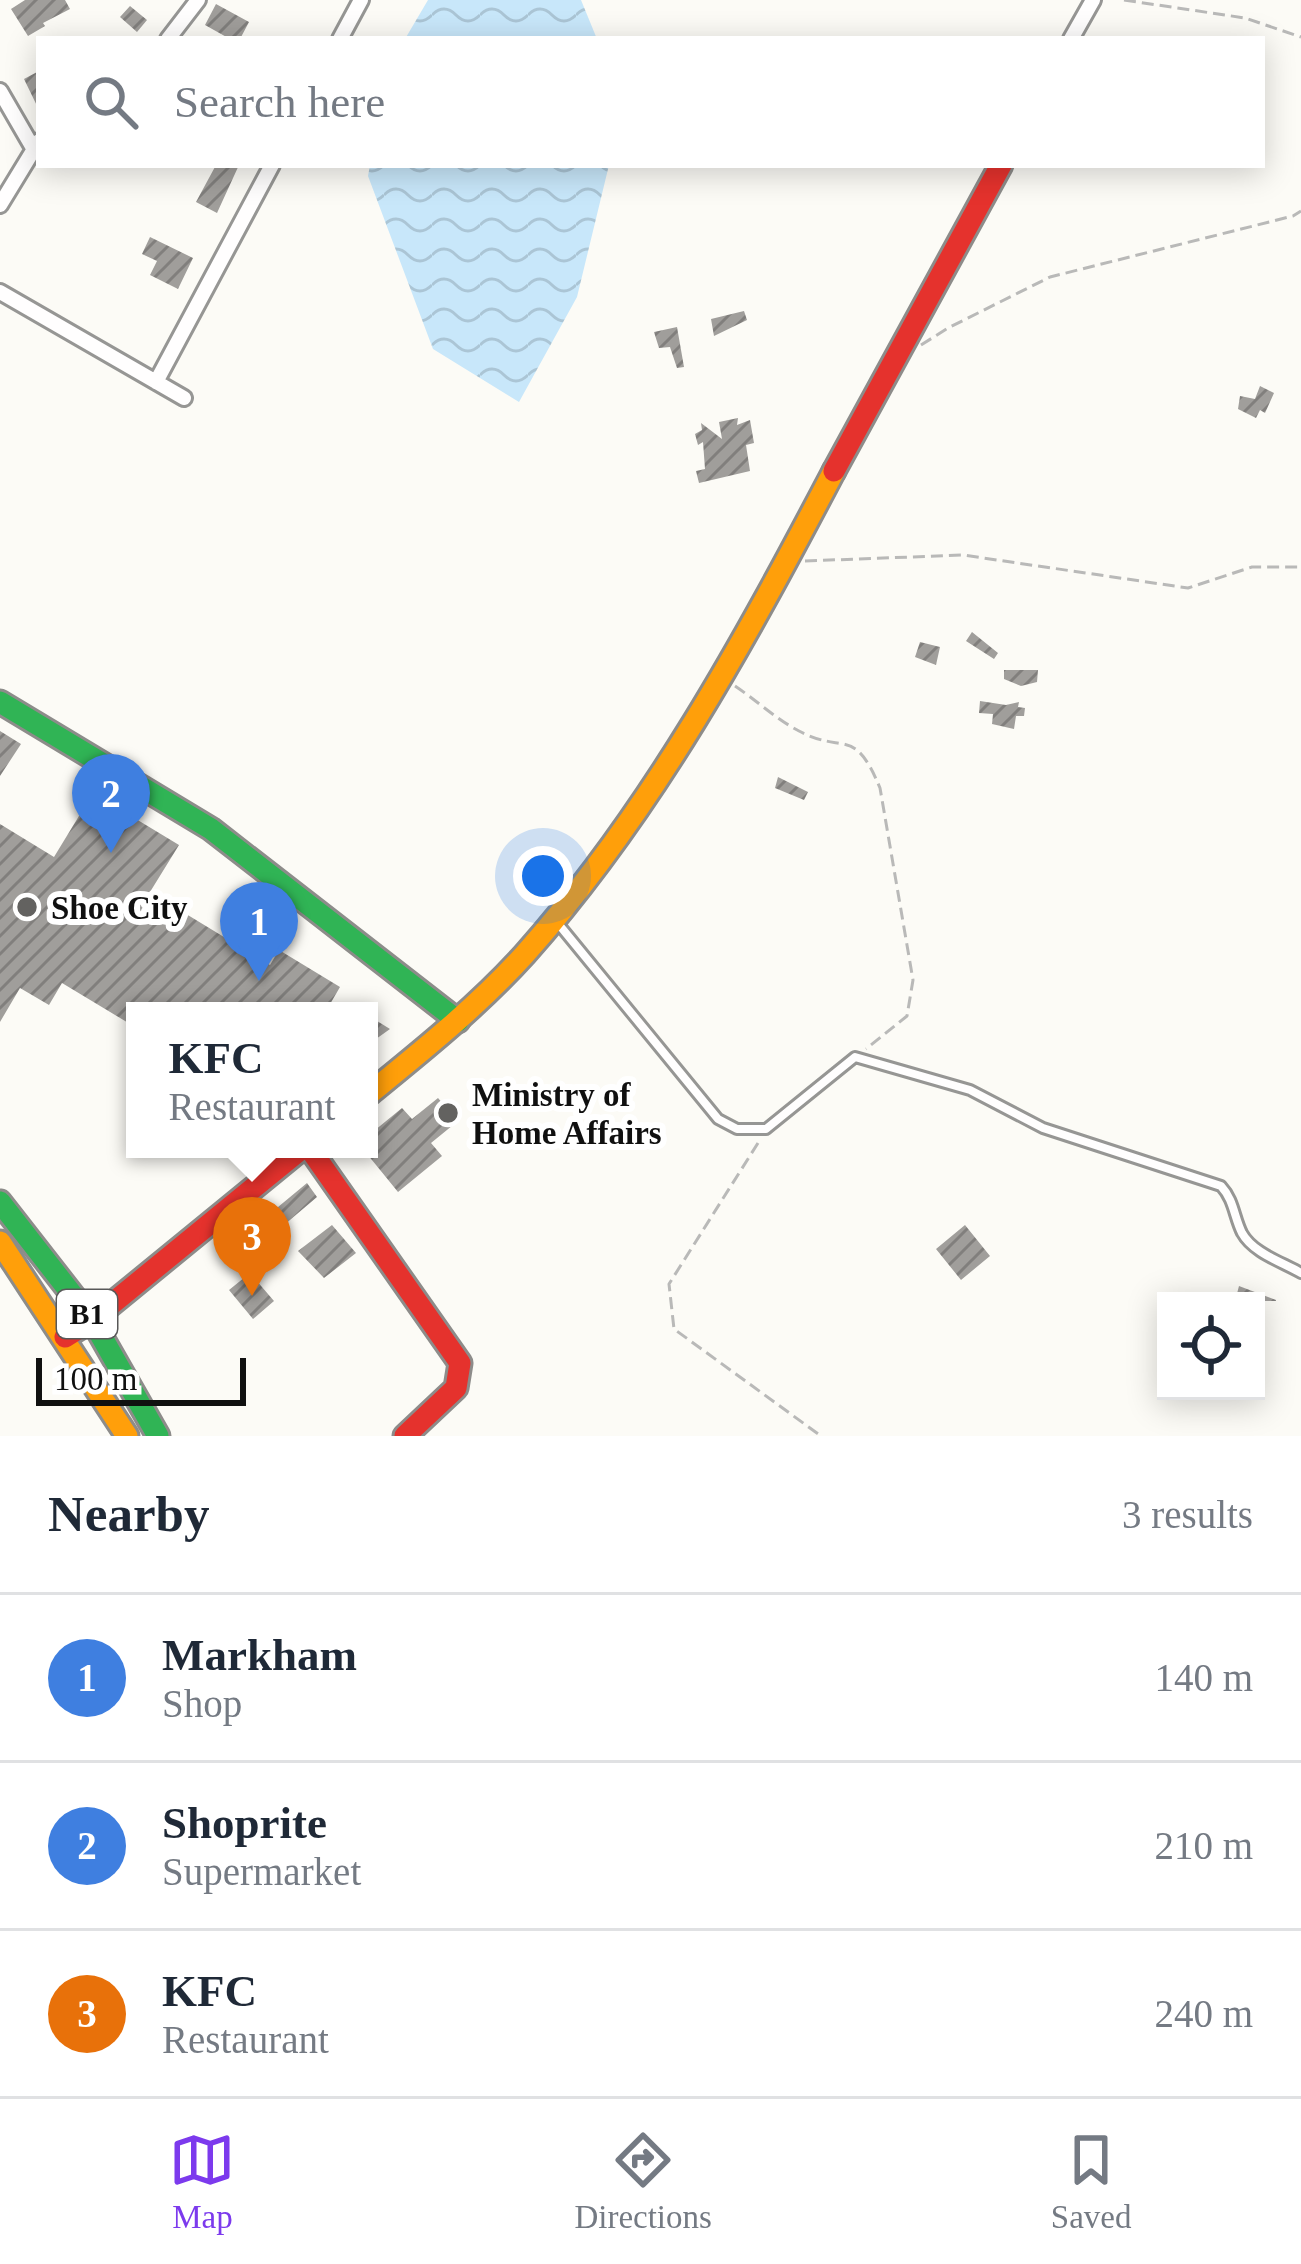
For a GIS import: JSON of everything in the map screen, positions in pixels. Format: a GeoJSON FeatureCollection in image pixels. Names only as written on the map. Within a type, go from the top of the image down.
{"type":"FeatureCollection","features":[{"type":"Feature","properties":{"kind":"street"},"geometry":{"type":"LineString","coordinates":[[170,36],[198,0]]}},
{"type":"Feature","properties":{"kind":"street"},"geometry":{"type":"LineString","coordinates":[[342,36],[361,0]]}},
{"type":"Feature","properties":{"kind":"street"},"geometry":{"type":"LineString","coordinates":[[1073,36],[1093,0]]}},
{"type":"Feature","properties":{"kind":"street"},"geometry":{"type":"LineString","coordinates":[[0,91],[36,144],[0,205]]}},
{"type":"Feature","properties":{"kind":"street"},"geometry":{"type":"LineString","coordinates":[[156,382],[270,168]]}},
{"type":"Feature","properties":{"kind":"street"},"geometry":{"type":"LineString","coordinates":[[378,1087],[458,1022],[555,920],[661,775],[786,562],[999,168]]}},
{"type":"Feature","properties":{"kind":"street"},"geometry":{"type":"LineString","coordinates":[[0,292],[184,398]]}},
{"type":"Feature","properties":{"kind":"street"},"geometry":{"type":"LineString","coordinates":[[0,702],[212,829],[458,1022]]}},
{"type":"Feature","properties":{"kind":"street"},"geometry":{"type":"LineString","coordinates":[[65,1337],[92,1321],[295,1158]]}},
{"type":"Feature","properties":{"kind":"street"},"geometry":{"type":"LineString","coordinates":[[312,1158],[460,1363],[456,1388],[405,1436]]}},
{"type":"Feature","properties":{"kind":"street","name":"B1"},"geometry":{"type":"LineString","coordinates":[[0,1202],[92,1321],[158,1436]]}},
{"type":"Feature","properties":{"kind":"street","name":"B1"},"geometry":{"type":"LineString","coordinates":[[0,1242],[127,1436]]}},
{"type":"Feature","properties":{"kind":"lane"},"geometry":{"type":"LineString","coordinates":[[555,920],[718,1119],[737,1129],[766,1129],[856,1058],[970,1090],[1043,1127],[1221,1186],[1229,1194],[1243,1236],[1255,1248],[1301,1273]]}},
{"type":"Feature","properties":{"kind":"path"},"geometry":{"type":"LineString","coordinates":[[1124,0],[1245,18],[1301,37]]}},
{"type":"Feature","properties":{"kind":"path"},"geometry":{"type":"LineString","coordinates":[[888,368],[948,328],[1050,278],[1301,211]]}},
{"type":"Feature","properties":{"kind":"path"},"geometry":{"type":"LineString","coordinates":[[786,562],[963,555],[1188,588],[1252,567],[1301,567]]}},
{"type":"Feature","properties":{"kind":"path"},"geometry":{"type":"LineString","coordinates":[[721,676],[790,727],[853,746],[868,759],[880,788],[913,980],[912,1003],[907,1016],[856,1058]]}},
{"type":"Feature","properties":{"kind":"path"},"geometry":{"type":"LineString","coordinates":[[766,1129],[669,1284],[674,1329],[821,1436]]}},
{"type":"Feature","properties":{"kind":"water"},"geometry":{"type":"Polygon","coordinates":[[[428,0],[581,0],[596,36],[407,36],[428,0]]]}},
{"type":"Feature","properties":{"kind":"water"},"geometry":{"type":"Polygon","coordinates":[[[369,168],[608,168],[577,297],[519,402],[433,349],[368,176],[369,168]]]}},
{"type":"Feature","properties":{"kind":"building"},"geometry":{"type":"Polygon","coordinates":[[[25,0],[65,0],[70,9],[28,36],[11,9],[25,0]]]}},
{"type":"Feature","properties":{"kind":"building"},"geometry":{"type":"Polygon","coordinates":[[[216,4],[249,22],[242,36],[225,36],[205,25],[216,4]]]}},
{"type":"Feature","properties":{"kind":"building"},"geometry":{"type":"Polygon","coordinates":[[[130,6],[147,20],[137,32],[120,17],[130,6]]]}},
{"type":"Feature","properties":{"kind":"building"},"geometry":{"type":"Polygon","coordinates":[[[36,73],[36,104],[24,79],[36,73]]]}},
{"type":"Feature","properties":{"kind":"building"},"geometry":{"type":"Polygon","coordinates":[[[214,168],[238,168],[217,213],[196,202],[214,168]]]}},
{"type":"Feature","properties":{"kind":"building"},"geometry":{"type":"Polygon","coordinates":[[[150,237],[193,258],[178,289],[150,275],[157,261],[142,254],[150,237]]]}},
{"type":"Feature","properties":{"kind":"building"},"geometry":{"type":"Polygon","coordinates":[[[744,311],[747,320],[714,336],[711,319],[744,311]]]}},
{"type":"Feature","properties":{"kind":"building"},"geometry":{"type":"Polygon","coordinates":[[[677,327],[684,367],[677,368],[670,347],[659,348],[654,332],[677,327]]]}},
{"type":"Feature","properties":{"kind":"building"},"geometry":{"type":"Polygon","coordinates":[[[1260,386],[1274,393],[1265,413],[1260,410],[1256,418],[1238,409],[1240,396],[1255,399],[1260,386]]]}},
{"type":"Feature","properties":{"kind":"building"},"geometry":{"type":"Polygon","coordinates":[[[738,418],[737,425],[750,420],[754,443],[746,445],[750,471],[699,483],[696,471],[705,469],[703,442],[698,445],[695,434],[702,430],[701,423],[722,439],[719,422],[738,418]]]}},
{"type":"Feature","properties":{"kind":"building"},"geometry":{"type":"Polygon","coordinates":[[[972,632],[998,653],[994,659],[966,641],[972,632]]]}},
{"type":"Feature","properties":{"kind":"building"},"geometry":{"type":"Polygon","coordinates":[[[920,642],[940,647],[936,665],[915,657],[920,642]]]}},
{"type":"Feature","properties":{"kind":"building"},"geometry":{"type":"Polygon","coordinates":[[[1004,670],[1038,670],[1037,682],[1021,686],[1004,679],[1004,670]]]}},
{"type":"Feature","properties":{"kind":"building"},"geometry":{"type":"Polygon","coordinates":[[[980,701],[1019,702],[1018,707],[1025,708],[1024,716],[1016,716],[1014,729],[992,724],[993,714],[979,713],[980,701]]]}},
{"type":"Feature","properties":{"kind":"building"},"geometry":{"type":"Polygon","coordinates":[[[0,731],[21,744],[0,776],[0,731]]]}},
{"type":"Feature","properties":{"kind":"building"},"geometry":{"type":"Polygon","coordinates":[[[778,777],[808,792],[804,800],[775,788],[778,777]]]}},
{"type":"Feature","properties":{"kind":"building"},"geometry":{"type":"Polygon","coordinates":[[[93,793],[179,845],[150,892],[270,965],[279,950],[340,987],[331,1002],[126,1002],[126,1022],[62,983],[49,1005],[20,988],[0,1022],[0,824],[54,857],[93,793]]]}},
{"type":"Feature","properties":{"kind":"building"},"geometry":{"type":"Polygon","coordinates":[[[378,1022],[390,1029],[378,1038],[378,1022]]]}},
{"type":"Feature","properties":{"kind":"building"},"geometry":{"type":"Polygon","coordinates":[[[438,1098],[458,1121],[431,1143],[442,1156],[398,1192],[370,1158],[378,1158],[378,1128],[402,1108],[412,1119],[438,1098]]]}},
{"type":"Feature","properties":{"kind":"building"},"geometry":{"type":"Polygon","coordinates":[[[307,1183],[317,1197],[284,1225],[272,1212],[307,1183]]]}},
{"type":"Feature","properties":{"kind":"building"},"geometry":{"type":"Polygon","coordinates":[[[332,1225],[356,1253],[324,1278],[298,1251],[332,1225]]]}},
{"type":"Feature","properties":{"kind":"building"},"geometry":{"type":"Polygon","coordinates":[[[965,1225],[990,1256],[961,1280],[936,1249],[965,1225]]]}},
{"type":"Feature","properties":{"kind":"building"},"geometry":{"type":"Polygon","coordinates":[[[250,1273],[274,1301],[253,1319],[229,1290],[250,1273]]]}},
{"type":"Feature","properties":{"kind":"traffic: fast"},"geometry":{"type":"LineString","coordinates":[[0,702],[211,829],[458,1021]]}},
{"type":"Feature","properties":{"kind":"traffic: fast"},"geometry":{"type":"LineString","coordinates":[[0,1202],[92,1320],[158,1436]]}},
{"type":"Feature","properties":{"kind":"traffic: slow"},"geometry":{"type":"LineString","coordinates":[[378,1087],[507,973],[615,842],[731,660],[834,471]]}},
{"type":"Feature","properties":{"kind":"traffic: slow"},"geometry":{"type":"LineString","coordinates":[[0,1242],[127,1436]]}},
{"type":"Feature","properties":{"kind":"traffic: jam"},"geometry":{"type":"LineString","coordinates":[[834,471],[999,168]]}},
{"type":"Feature","properties":{"kind":"traffic: jam"},"geometry":{"type":"LineString","coordinates":[[65,1337],[290,1158]]}},
{"type":"Feature","properties":{"kind":"traffic: jam"},"geometry":{"type":"LineString","coordinates":[[316,1158],[460,1363],[456,1388],[405,1436]]}},
{"type":"Feature","properties":{"kind":"place","name":"Shoprite"},"geometry":{"type":"Point","coordinates":[111,853]}},
{"type":"Feature","properties":{"kind":"place","name":"Shoe City"},"geometry":{"type":"Point","coordinates":[27,907]}},
{"type":"Feature","properties":{"kind":"place","name":"Markham"},"geometry":{"type":"Point","coordinates":[259,981]}},
{"type":"Feature","properties":{"kind":"place","name":"Ministry of Home Affairs"},"geometry":{"type":"Point","coordinates":[448,1113]}},
{"type":"Feature","properties":{"kind":"place","name":"KFC"},"geometry":{"type":"Point","coordinates":[252,1296]}}]}
